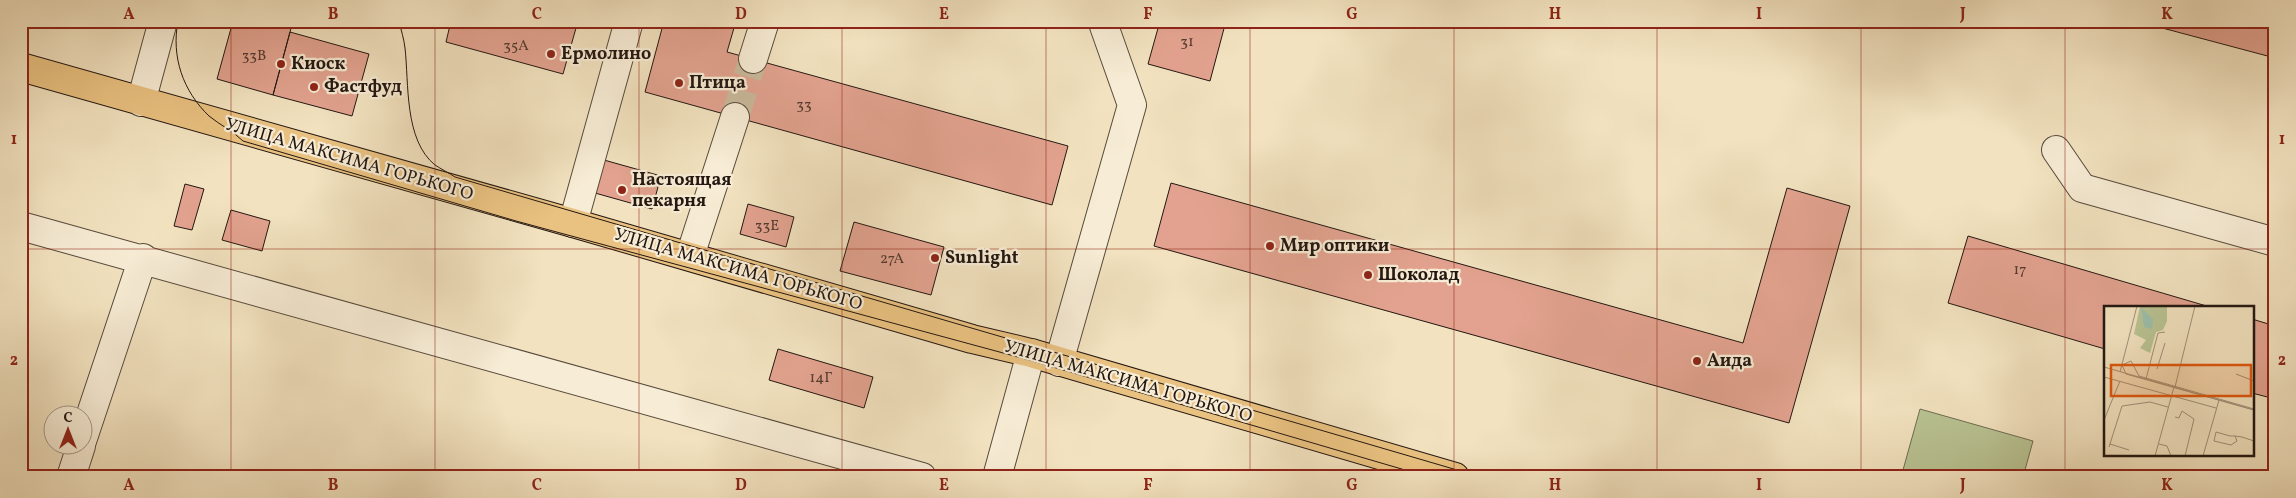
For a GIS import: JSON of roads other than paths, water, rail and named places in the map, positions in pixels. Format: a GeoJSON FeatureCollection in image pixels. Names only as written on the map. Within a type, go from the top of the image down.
{"type":"FeatureCollection","features":[{"type":"Feature","properties":{"kind":"main road","name":"УЛИЦА МАКСИМА ГОРЬКОГО"},"geometry":{"type":"LineString","coordinates":[[21,67],[690,256],[972,338],[1031,353],[1455,477]]}},
{"type":"Feature","properties":{"kind":"street"},"geometry":{"type":"LineString","coordinates":[[142,102],[163,21]]}},
{"type":"Feature","properties":{"kind":"street"},"geometry":{"type":"LineString","coordinates":[[573,223],[629,21]]}},
{"type":"Feature","properties":{"kind":"street"},"geometry":{"type":"LineString","coordinates":[[753,59],[765,21]]}},
{"type":"Feature","properties":{"kind":"street"},"geometry":{"type":"LineString","coordinates":[[1059,362],[1132,105],[1104,26],[1106,21]]}},
{"type":"Feature","properties":{"kind":"street"},"geometry":{"type":"LineString","coordinates":[[690,256],[735,117]]}},
{"type":"Feature","properties":{"kind":"street"},"geometry":{"type":"LineString","coordinates":[[2056,150],[2082,188],[2275,242]]}},
{"type":"Feature","properties":{"kind":"street"},"geometry":{"type":"LineString","coordinates":[[21,226],[143,258],[922,477]]}},
{"type":"Feature","properties":{"kind":"street"},"geometry":{"type":"LineString","coordinates":[[92,411],[143,258]]}},
{"type":"Feature","properties":{"kind":"street"},"geometry":{"type":"LineString","coordinates":[[996,477],[1031,353]]}},
{"type":"Feature","properties":{"kind":"street"},"geometry":{"type":"LineString","coordinates":[[71,477],[78,456]]}},
{"type":"Feature","properties":{"kind":"tunnel"},"geometry":{"type":"LineString","coordinates":[[735,117],[753,59]]}},
{"type":"Feature","properties":{"kind":"tram line"},"geometry":{"type":"LineString","coordinates":[[178,21],[176,34],[178,60],[181,73],[192,96],[209,116],[243,141],[516,221],[1029,360],[1429,477]]}},
{"type":"Feature","properties":{"kind":"tram line"},"geometry":{"type":"LineString","coordinates":[[399,21],[405,48],[410,110],[418,141],[425,154],[435,165],[455,177],[1481,477]]}},
{"type":"Feature","properties":{"kind":"place","name":"Ермолино"},"geometry":{"type":"Point","coordinates":[551,54]}},
{"type":"Feature","properties":{"kind":"place","name":"Киоск"},"geometry":{"type":"Point","coordinates":[281,64]}},
{"type":"Feature","properties":{"kind":"place","name":"Птица"},"geometry":{"type":"Point","coordinates":[679,83]}},
{"type":"Feature","properties":{"kind":"place","name":"Фастфуд"},"geometry":{"type":"Point","coordinates":[314,87]}},
{"type":"Feature","properties":{"kind":"place","name":"Настоящая пекарня"},"geometry":{"type":"Point","coordinates":[622,190]}},
{"type":"Feature","properties":{"kind":"place","name":"Мир оптики"},"geometry":{"type":"Point","coordinates":[1270,246]}},
{"type":"Feature","properties":{"kind":"place","name":"Sunlight"},"geometry":{"type":"Point","coordinates":[935,258]}},
{"type":"Feature","properties":{"kind":"place","name":"Шоколад"},"geometry":{"type":"Point","coordinates":[1368,275]}},
{"type":"Feature","properties":{"kind":"place","name":"Аида"},"geometry":{"type":"Point","coordinates":[1697,361]}}]}
